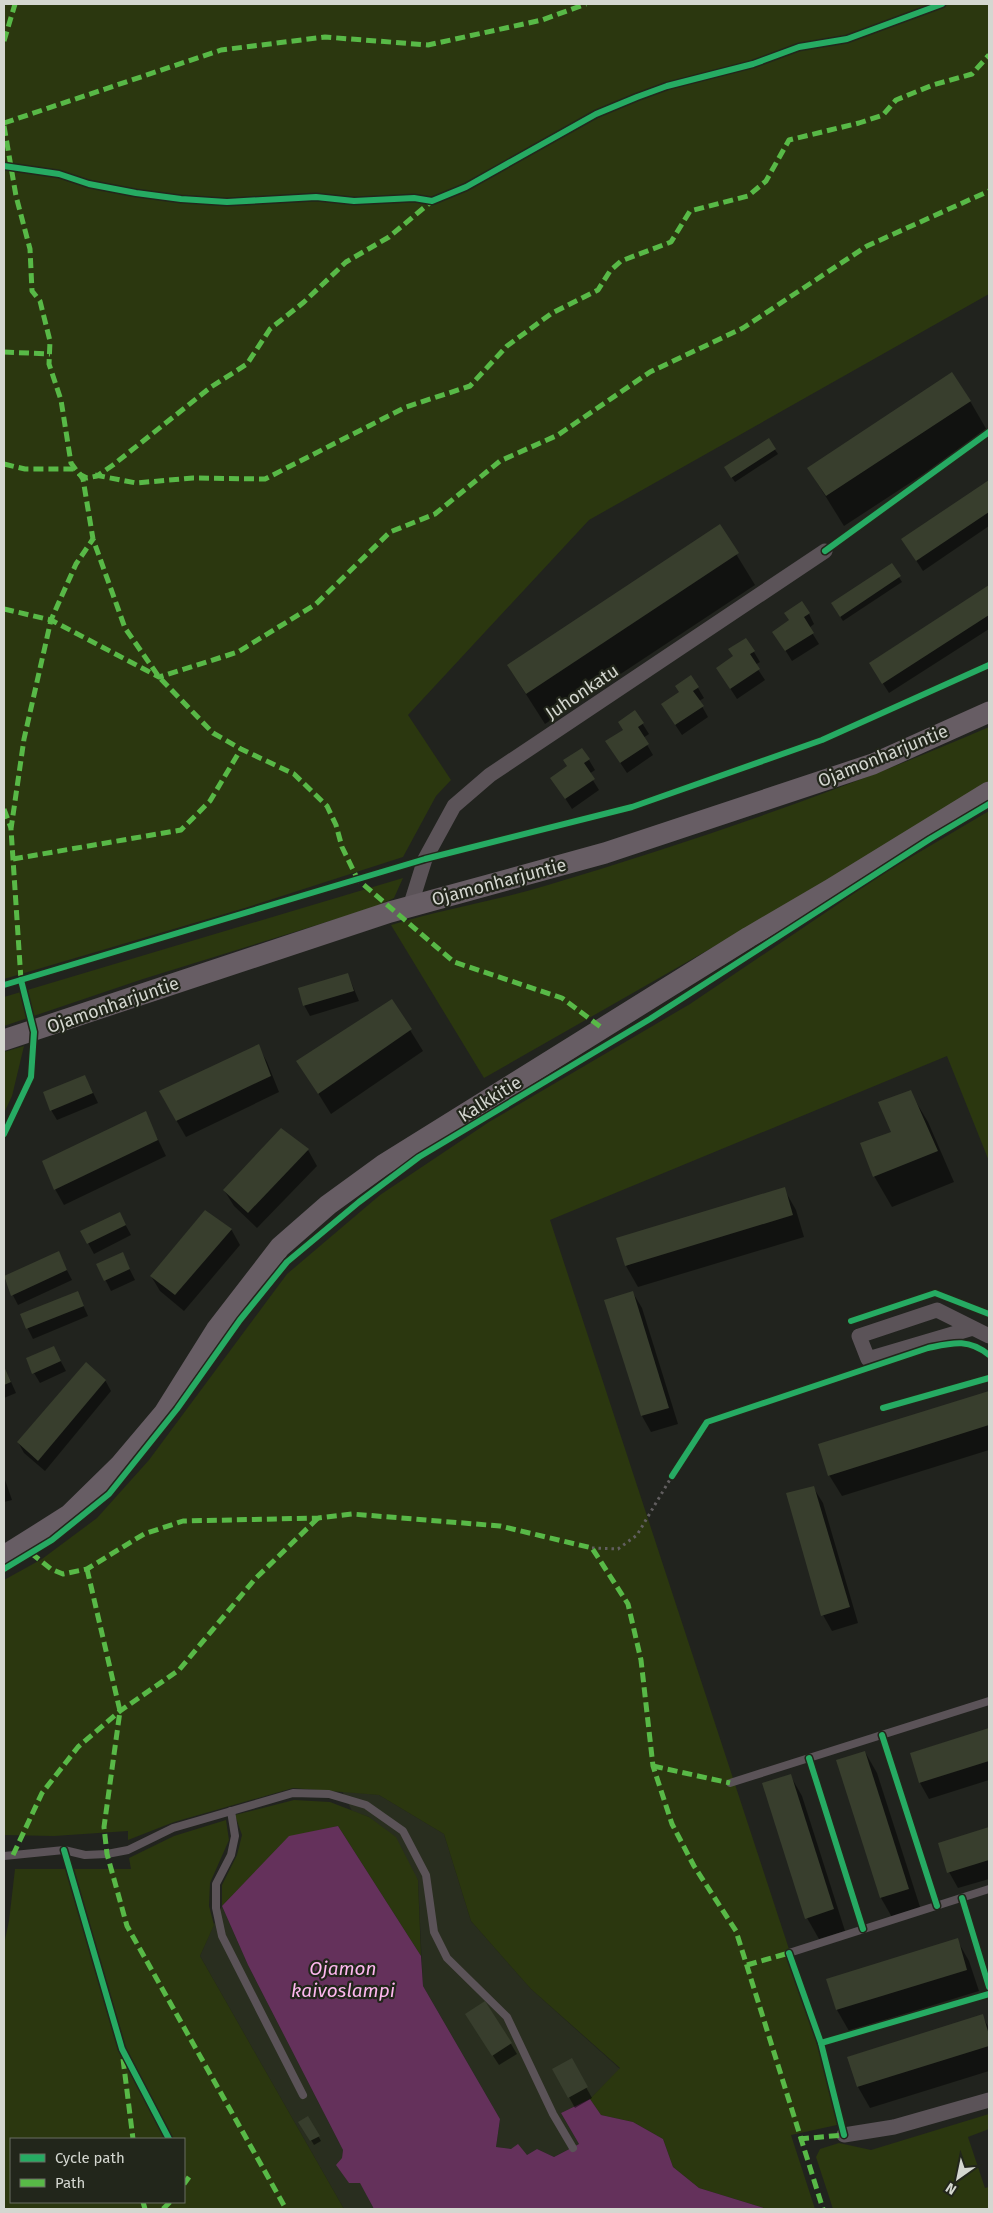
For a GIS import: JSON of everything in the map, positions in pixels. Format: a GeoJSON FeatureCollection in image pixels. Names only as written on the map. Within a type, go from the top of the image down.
{"type":"FeatureCollection","features":[{"type":"Feature","properties":{"kind":"street","name":"Juhonkatu"},"geometry":{"type":"LineString","coordinates":[[410,907],[425,859],[454,806],[498,770],[825,551]]}},
{"type":"Feature","properties":{"kind":"street","name":"Ojamonharjuntie"},"geometry":{"type":"LineString","coordinates":[[4,1040],[410,907],[605,853],[864,767],[989,712]]}},
{"type":"Feature","properties":{"kind":"street","name":"Kalkkitie"},"geometry":{"type":"LineString","coordinates":[[4,1556],[69,1515],[120,1466],[164,1413],[216,1330],[280,1247],[328,1205],[383,1164],[748,937],[831,889],[989,792]]}},
{"type":"Feature","properties":{"kind":"street"},"geometry":{"type":"LineString","coordinates":[[973,1328],[868,1359],[859,1336],[937,1310],[973,1328],[989,1336]]}},
{"type":"Feature","properties":{"kind":"street"},"geometry":{"type":"LineString","coordinates":[[844,2135],[894,2126],[989,2100]]}},
{"type":"Feature","properties":{"kind":"lane"},"geometry":{"type":"LineString","coordinates":[[730,1783],[989,1701]]}},
{"type":"Feature","properties":{"kind":"lane"},"geometry":{"type":"LineString","coordinates":[[4,1856],[64,1850],[85,1855],[128,1850],[173,1828],[293,1793],[329,1794],[366,1806],[403,1831],[426,1875],[434,1932],[447,1958],[507,2017],[553,2114],[573,2148]]}},
{"type":"Feature","properties":{"kind":"lane"},"geometry":{"type":"LineString","coordinates":[[231,1811],[235,1836],[231,1855],[216,1884],[216,1908],[222,1936],[303,2096]]}},
{"type":"Feature","properties":{"kind":"lane"},"geometry":{"type":"LineString","coordinates":[[789,1953],[989,1889]]}},
{"type":"Feature","properties":{"kind":"path"},"geometry":{"type":"LineString","coordinates":[[592,1548],[618,1549],[636,1534],[677,1468]]}},
{"type":"Feature","properties":{"kind":"shaded area"},"geometry":{"type":"Polygon","coordinates":[[[342,1791],[379,1795],[444,1834],[471,1921],[531,1989],[620,2069],[590,2099],[561,2113],[579,2144],[554,2157],[537,2149],[527,2155],[511,2149],[496,2147],[500,2119],[423,1986],[418,1880],[369,1817],[352,1811],[342,1791]]]}},
{"type":"Feature","properties":{"kind":"shaded area"},"geometry":{"type":"Polygon","coordinates":[[[222,1906],[248,1965],[343,2150],[342,2158],[360,2182],[374,2209],[344,2209],[200,1956],[222,1906]]]}},
{"type":"Feature","properties":{"kind":"green space"},"geometry":{"type":"Polygon","coordinates":[[[4,4],[989,4],[989,294],[589,520],[408,715],[451,780],[436,796],[403,857],[245,908],[4,979],[4,4]]]}},
{"type":"Feature","properties":{"kind":"green space"},"geometry":{"type":"Polygon","coordinates":[[[989,727],[989,782],[836,877],[484,1078],[391,925],[528,891],[716,832],[881,772],[989,727]]]}},
{"type":"Feature","properties":{"kind":"green space"},"geometry":{"type":"Polygon","coordinates":[[[989,811],[989,1161],[947,1056],[550,1220],[846,2123],[791,2135],[815,2209],[767,2209],[699,2188],[673,2167],[663,2139],[633,2122],[601,2115],[590,2099],[620,2068],[531,1989],[471,1921],[444,1834],[379,1795],[293,1788],[174,1822],[128,1840],[128,1831],[54,1836],[4,1835],[4,1580],[42,1559],[97,1518],[149,1460],[287,1274],[380,1195],[489,1122],[690,1004],[884,873],[989,811]]]}},
{"type":"Feature","properties":{"kind":"green space"},"geometry":{"type":"Polygon","coordinates":[[[403,878],[394,898],[375,907],[143,979],[4,1026],[4,997],[403,878]]]}},
{"type":"Feature","properties":{"kind":"green space"},"geometry":{"type":"Polygon","coordinates":[[[24,1046],[12,1096],[4,1113],[4,1052],[24,1046]]]}},
{"type":"Feature","properties":{"kind":"green space"},"geometry":{"type":"Polygon","coordinates":[[[294,1800],[330,1802],[369,1817],[396,1837],[418,1880],[421,1956],[338,1826],[289,1837],[222,1906],[222,1885],[237,1855],[242,1835],[235,1815],[294,1800]]]}},
{"type":"Feature","properties":{"kind":"green space"},"geometry":{"type":"Polygon","coordinates":[[[226,1820],[229,1840],[210,1883],[209,1906],[214,1925],[200,1956],[344,2209],[4,2209],[4,1944],[9,1921],[15,1869],[131,1869],[129,1858],[174,1836],[226,1820]]]}},
{"type":"Feature","properties":{"kind":"green space"},"geometry":{"type":"Polygon","coordinates":[[[989,2114],[989,2129],[968,2137],[985,2188],[989,2187],[989,2209],[833,2209],[816,2157],[820,2149],[839,2143],[871,2150],[989,2114]]]}},
{"type":"Feature","properties":{"kind":"water","name":"Ojamon kaivoslampi"},"geometry":{"type":"Polygon","coordinates":[[[338,1826],[421,1956],[423,1986],[500,2119],[496,2147],[511,2149],[518,2144],[527,2155],[537,2149],[554,2157],[579,2144],[561,2113],[590,2099],[601,2115],[633,2122],[663,2139],[673,2167],[699,2188],[767,2209],[374,2209],[360,2183],[349,2183],[336,2165],[342,2158],[343,2150],[248,1965],[222,1906],[289,1836],[338,1826]]]}},
{"type":"Feature","properties":{"kind":"building"},"geometry":{"type":"Polygon","coordinates":[[[952,372],[971,401],[826,496],[807,468],[952,372]]]}},
{"type":"Feature","properties":{"kind":"building"},"geometry":{"type":"Polygon","coordinates":[[[769,438],[776,449],[731,478],[724,467],[769,438]]]}},
{"type":"Feature","properties":{"kind":"building"},"geometry":{"type":"Polygon","coordinates":[[[989,480],[989,512],[916,561],[901,539],[989,480]]]}},
{"type":"Feature","properties":{"kind":"building"},"geometry":{"type":"Polygon","coordinates":[[[720,524],[739,553],[526,694],[507,665],[720,524]]]}},
{"type":"Feature","properties":{"kind":"building"},"geometry":{"type":"Polygon","coordinates":[[[892,563],[901,576],[840,617],[831,603],[892,563]]]}},
{"type":"Feature","properties":{"kind":"building"},"geometry":{"type":"Polygon","coordinates":[[[989,585],[989,615],[882,684],[869,663],[989,585]]]}},
{"type":"Feature","properties":{"kind":"building"},"geometry":{"type":"Polygon","coordinates":[[[802,601],[810,613],[804,617],[814,633],[785,651],[772,632],[789,620],[784,613],[802,601]]]}},
{"type":"Feature","properties":{"kind":"building"},"geometry":{"type":"Polygon","coordinates":[[[746,638],[755,651],[750,654],[760,669],[730,689],[716,668],[733,656],[728,649],[746,638]]]}},
{"type":"Feature","properties":{"kind":"building"},"geometry":{"type":"Polygon","coordinates":[[[691,675],[699,687],[693,691],[704,706],[675,725],[661,704],[679,692],[675,686],[691,675]]]}},
{"type":"Feature","properties":{"kind":"building"},"geometry":{"type":"Polygon","coordinates":[[[635,710],[644,723],[638,727],[649,744],[620,763],[605,741],[623,730],[618,722],[635,710]]]}},
{"type":"Feature","properties":{"kind":"building"},"geometry":{"type":"Polygon","coordinates":[[[582,748],[590,759],[584,763],[595,779],[565,799],[550,778],[567,766],[563,760],[582,748]]]}},
{"type":"Feature","properties":{"kind":"building"},"geometry":{"type":"Polygon","coordinates":[[[348,973],[354,991],[303,1006],[298,988],[348,973]]]}},
{"type":"Feature","properties":{"kind":"building"},"geometry":{"type":"Polygon","coordinates":[[[392,999],[412,1029],[318,1094],[296,1061],[392,999]]]}},
{"type":"Feature","properties":{"kind":"building"},"geometry":{"type":"Polygon","coordinates":[[[259,1044],[271,1076],[176,1121],[159,1091],[259,1044]]]}},
{"type":"Feature","properties":{"kind":"building"},"geometry":{"type":"Polygon","coordinates":[[[85,1075],[93,1093],[50,1111],[43,1092],[85,1075]]]}},
{"type":"Feature","properties":{"kind":"building"},"geometry":{"type":"Polygon","coordinates":[[[911,1090],[938,1151],[873,1177],[860,1143],[891,1132],[878,1102],[911,1090]]]}},
{"type":"Feature","properties":{"kind":"building"},"geometry":{"type":"Polygon","coordinates":[[[146,1111],[158,1140],[54,1190],[42,1161],[146,1111]]]}},
{"type":"Feature","properties":{"kind":"building"},"geometry":{"type":"Polygon","coordinates":[[[281,1128],[309,1149],[248,1213],[223,1190],[281,1128]]]}},
{"type":"Feature","properties":{"kind":"building"},"geometry":{"type":"Polygon","coordinates":[[[785,1187],[793,1215],[625,1266],[616,1238],[785,1187]]]}},
{"type":"Feature","properties":{"kind":"building"},"geometry":{"type":"Polygon","coordinates":[[[205,1210],[232,1229],[175,1295],[150,1276],[205,1210]]]}},
{"type":"Feature","properties":{"kind":"building"},"geometry":{"type":"Polygon","coordinates":[[[120,1212],[126,1225],[87,1244],[80,1231],[120,1212]]]}},
{"type":"Feature","properties":{"kind":"building"},"geometry":{"type":"Polygon","coordinates":[[[59,1251],[67,1270],[11,1296],[4,1276],[59,1251]]]}},
{"type":"Feature","properties":{"kind":"building"},"geometry":{"type":"Polygon","coordinates":[[[123,1252],[130,1269],[104,1281],[96,1264],[123,1252]]]}},
{"type":"Feature","properties":{"kind":"building"},"geometry":{"type":"Polygon","coordinates":[[[78,1291],[84,1306],[26,1329],[20,1314],[78,1291]]]}},
{"type":"Feature","properties":{"kind":"building"},"geometry":{"type":"Polygon","coordinates":[[[633,1291],[669,1408],[641,1416],[604,1300],[633,1291]]]}},
{"type":"Feature","properties":{"kind":"building"},"geometry":{"type":"Polygon","coordinates":[[[54,1346],[61,1361],[32,1374],[26,1358],[54,1346]]]}},
{"type":"Feature","properties":{"kind":"building"},"geometry":{"type":"Polygon","coordinates":[[[86,1362],[106,1380],[38,1461],[17,1442],[86,1362]]]}},
{"type":"Feature","properties":{"kind":"building"},"geometry":{"type":"Polygon","coordinates":[[[4,1366],[11,1382],[4,1385],[4,1366]]]}},
{"type":"Feature","properties":{"kind":"building"},"geometry":{"type":"Polygon","coordinates":[[[989,1391],[989,1425],[828,1476],[818,1444],[989,1391]]]}},
{"type":"Feature","properties":{"kind":"building"},"geometry":{"type":"Polygon","coordinates":[[[814,1486],[850,1607],[821,1616],[786,1493],[814,1486]]]}},
{"type":"Feature","properties":{"kind":"building"},"geometry":{"type":"Polygon","coordinates":[[[989,1728],[989,1761],[919,1783],[910,1753],[989,1728]]]}},
{"type":"Feature","properties":{"kind":"building"},"geometry":{"type":"Polygon","coordinates":[[[865,1751],[909,1889],[880,1898],[836,1760],[865,1751]]]}},
{"type":"Feature","properties":{"kind":"building"},"geometry":{"type":"Polygon","coordinates":[[[791,1774],[834,1909],[805,1919],[762,1783],[791,1774]]]}},
{"type":"Feature","properties":{"kind":"building"},"geometry":{"type":"Polygon","coordinates":[[[989,1827],[989,1860],[947,1873],[938,1843],[989,1827]]]}},
{"type":"Feature","properties":{"kind":"building"},"geometry":{"type":"Polygon","coordinates":[[[958,1938],[967,1970],[836,2010],[826,1979],[958,1938]]]}},
{"type":"Feature","properties":{"kind":"building"},"geometry":{"type":"Polygon","coordinates":[[[485,2001],[512,2043],[492,2056],[465,2014],[485,2001]]]}},
{"type":"Feature","properties":{"kind":"building"},"geometry":{"type":"Polygon","coordinates":[[[983,2014],[989,2035],[989,2046],[857,2087],[847,2057],[983,2014]]]}},
{"type":"Feature","properties":{"kind":"building"},"geometry":{"type":"Polygon","coordinates":[[[572,2058],[588,2087],[568,2098],[552,2069],[572,2058]]]}},
{"type":"Feature","properties":{"kind":"building"},"geometry":{"type":"Polygon","coordinates":[[[308,2116],[320,2136],[310,2141],[298,2122],[308,2116]]]}},
{"type":"Feature","properties":{"kind":"marked path"},"geometry":{"type":"LineString","coordinates":[[4,41],[15,4]]}},
{"type":"Feature","properties":{"kind":"marked path"},"geometry":{"type":"LineString","coordinates":[[4,123],[221,50],[325,37],[428,45],[542,20],[586,4]]}},
{"type":"Feature","properties":{"kind":"marked path"},"geometry":{"type":"LineString","coordinates":[[95,475],[136,483],[193,478],[265,479],[406,407],[470,386],[507,346],[552,313],[598,290],[610,271],[621,261],[671,242],[690,211],[748,196],[766,181],[789,140],[859,123],[883,115],[896,100],[933,85],[972,74],[989,55]]}},
{"type":"Feature","properties":{"kind":"marked path"},"geometry":{"type":"LineString","coordinates":[[4,126],[16,196],[30,249],[32,291],[40,301],[50,341],[49,364],[61,400],[71,463],[79,474],[87,478],[97,476],[113,465],[211,387],[247,364],[270,329],[304,302],[346,262],[389,237],[432,201]]}},
{"type":"Feature","properties":{"kind":"marked path"},"geometry":{"type":"LineString","coordinates":[[4,609],[51,620],[159,677],[238,652],[316,604],[390,532],[435,514],[500,461],[558,435],[650,372],[743,328],[867,246],[989,191]]}},
{"type":"Feature","properties":{"kind":"marked path"},"geometry":{"type":"LineString","coordinates":[[4,352],[50,354]]}},
{"type":"Feature","properties":{"kind":"marked path"},"geometry":{"type":"LineString","coordinates":[[4,464],[25,469],[78,469]]}},
{"type":"Feature","properties":{"kind":"marked path"},"geometry":{"type":"LineString","coordinates":[[79,473],[83,479],[93,539],[125,628],[159,677],[213,733],[241,749],[294,774],[327,806],[336,825],[342,847],[358,880],[454,962],[562,998],[602,1028]]}},
{"type":"Feature","properties":{"kind":"marked path"},"geometry":{"type":"LineString","coordinates":[[21,980],[11,829],[24,739],[51,620],[76,564],[93,539]]}},
{"type":"Feature","properties":{"kind":"marked path"},"geometry":{"type":"LineString","coordinates":[[13,859],[181,830],[210,801],[241,749]]}},
{"type":"Feature","properties":{"kind":"marked path"},"geometry":{"type":"LineString","coordinates":[[4,809],[11,828]]}},
{"type":"Feature","properties":{"kind":"marked path"},"geometry":{"type":"LineString","coordinates":[[31,1553],[51,1569],[63,1574],[87,1569],[144,1534],[183,1521],[318,1518],[352,1514],[500,1526],[592,1548],[628,1604],[641,1660],[653,1766],[672,1824],[694,1866],[736,1931],[823,2209]]}},
{"type":"Feature","properties":{"kind":"marked path"},"geometry":{"type":"LineString","coordinates":[[13,1855],[42,1793],[78,1747],[120,1711],[179,1670],[255,1579],[318,1518]]}},
{"type":"Feature","properties":{"kind":"marked path"},"geometry":{"type":"LineString","coordinates":[[87,1569],[120,1711],[104,1827],[107,1854],[127,1926],[286,2209]]}},
{"type":"Feature","properties":{"kind":"marked path"},"geometry":{"type":"LineString","coordinates":[[653,1766],[730,1783]]}},
{"type":"Feature","properties":{"kind":"marked path"},"geometry":{"type":"LineString","coordinates":[[747,1965],[789,1953]]}},
{"type":"Feature","properties":{"kind":"marked path"},"geometry":{"type":"LineString","coordinates":[[123,2059],[133,2138]]}},
{"type":"Feature","properties":{"kind":"marked path"},"geometry":{"type":"LineString","coordinates":[[799,2139],[844,2135]]}},
{"type":"Feature","properties":{"kind":"marked path"},"geometry":{"type":"LineString","coordinates":[[185,2183],[189,2177]]}},
{"type":"Feature","properties":{"kind":"marked path"},"geometry":{"type":"LineString","coordinates":[[143,2203],[145,2209]]}},
{"type":"Feature","properties":{"kind":"marked path"},"geometry":{"type":"LineString","coordinates":[[163,2209],[169,2203]]}},
{"type":"Feature","properties":{"kind":"cycle path"},"geometry":{"type":"LineString","coordinates":[[4,166],[59,174],[89,184],[136,193],[181,199],[227,202],[316,197],[354,201],[414,198],[432,201],[466,187],[596,114],[637,97],[667,86],[753,64],[799,47],[847,39],[942,4]]}},
{"type":"Feature","properties":{"kind":"cycle path"},"geometry":{"type":"LineString","coordinates":[[825,551],[989,432]]}},
{"type":"Feature","properties":{"kind":"cycle path"},"geometry":{"type":"LineString","coordinates":[[4,985],[425,859],[632,807],[822,740],[989,665]]}},
{"type":"Feature","properties":{"kind":"cycle path"},"geometry":{"type":"LineString","coordinates":[[4,1569],[52,1540],[109,1494],[177,1409],[240,1320],[287,1262],[359,1202],[419,1157],[650,1019],[930,839],[989,804]]}},
{"type":"Feature","properties":{"kind":"cycle path"},"geometry":{"type":"LineString","coordinates":[[4,1134],[31,1077],[34,1032],[21,980]]}},
{"type":"Feature","properties":{"kind":"cycle path"},"geometry":{"type":"LineString","coordinates":[[851,1321],[935,1293],[989,1314]]}},
{"type":"Feature","properties":{"kind":"cycle path"},"geometry":{"type":"LineString","coordinates":[[672,1476],[707,1422],[928,1348],[960,1343],[974,1346],[989,1355]]}},
{"type":"Feature","properties":{"kind":"cycle path"},"geometry":{"type":"LineString","coordinates":[[883,1408],[989,1378]]}},
{"type":"Feature","properties":{"kind":"cycle path"},"geometry":{"type":"LineString","coordinates":[[882,1735],[937,1906]]}},
{"type":"Feature","properties":{"kind":"cycle path"},"geometry":{"type":"LineString","coordinates":[[809,1758],[863,1929]]}},
{"type":"Feature","properties":{"kind":"cycle path"},"geometry":{"type":"LineString","coordinates":[[64,1850],[122,2049],[168,2138]]}},
{"type":"Feature","properties":{"kind":"cycle path"},"geometry":{"type":"LineString","coordinates":[[962,1898],[989,1987]]}},
{"type":"Feature","properties":{"kind":"cycle path"},"geometry":{"type":"LineString","coordinates":[[789,1953],[821,2043]]}},
{"type":"Feature","properties":{"kind":"cycle path"},"geometry":{"type":"LineString","coordinates":[[844,2135],[821,2043],[989,1994]]}}]}
